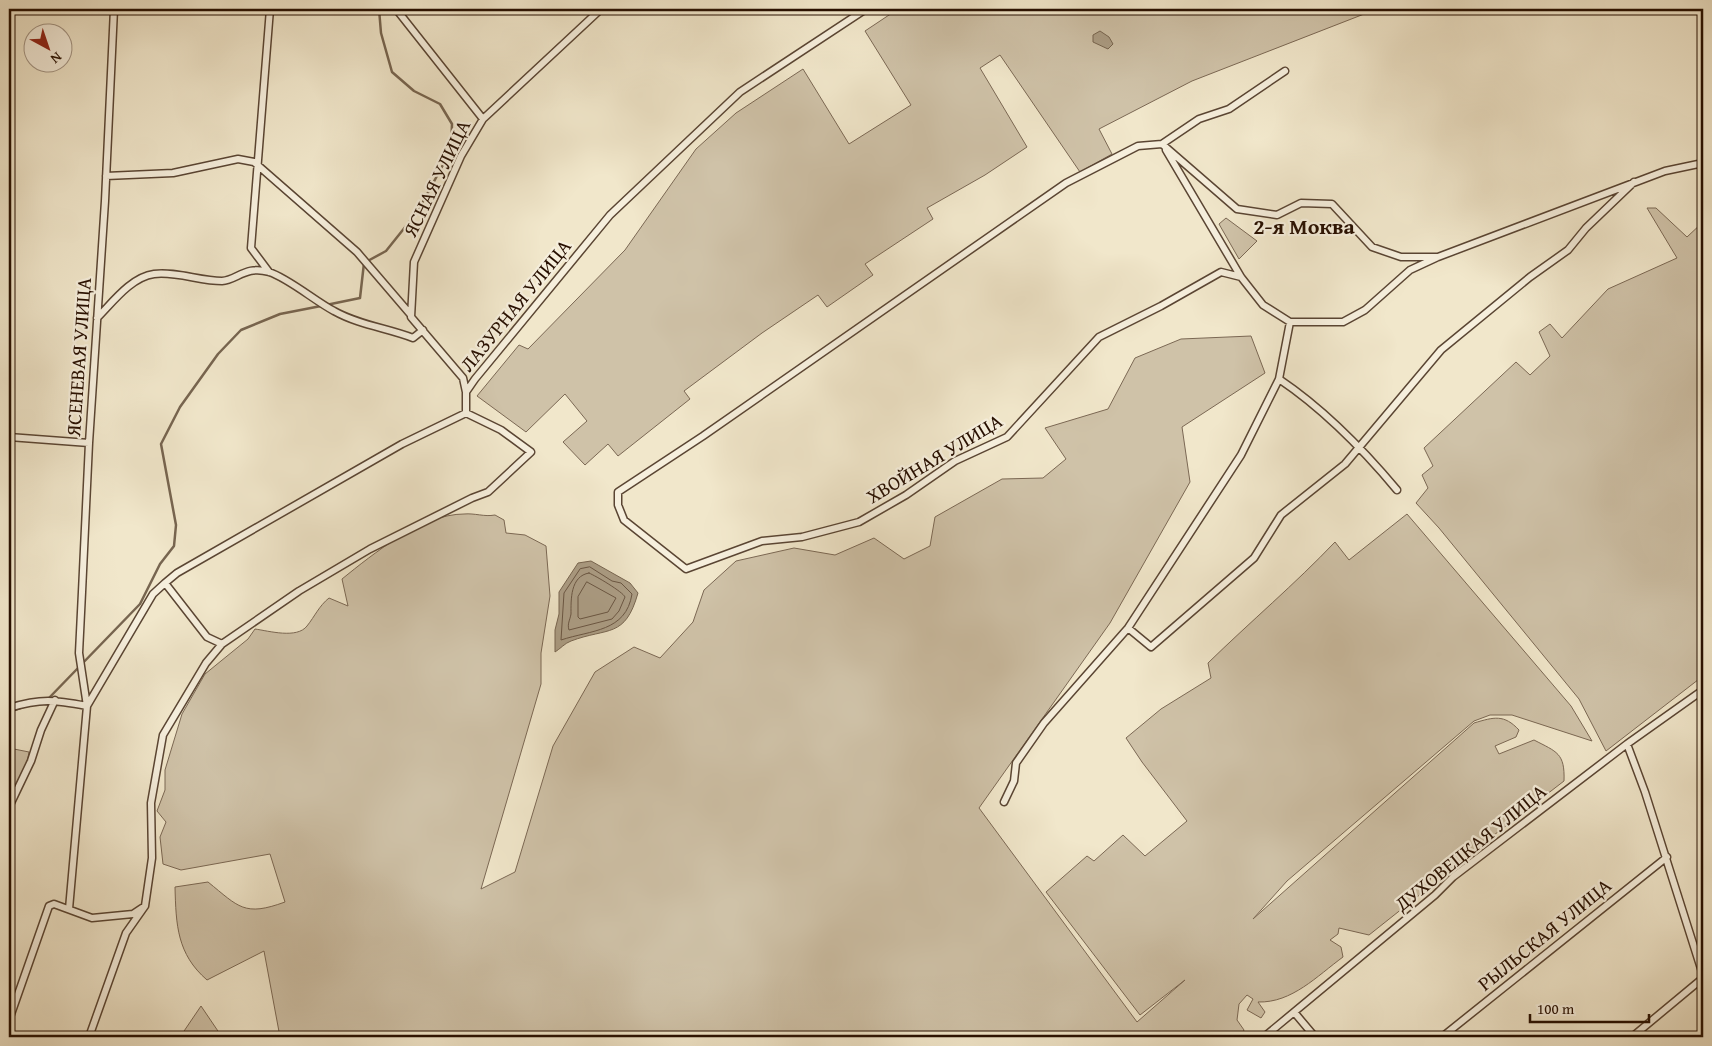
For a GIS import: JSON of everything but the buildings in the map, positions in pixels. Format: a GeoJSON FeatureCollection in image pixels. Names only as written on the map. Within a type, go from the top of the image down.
{"type":"FeatureCollection","features":[{"type":"Feature","properties":{"kind":"street","name":"ЯСЕНЕВАЯ УЛИЦА"},"geometry":{"type":"LineString","coordinates":[[87,706],[79,653],[114,9]]}},
{"type":"Feature","properties":{"kind":"street"},"geometry":{"type":"LineString","coordinates":[[270,9],[251,248],[269,272],[335,312],[359,323],[386,328],[413,338],[423,330]]}},
{"type":"Feature","properties":{"kind":"street"},"geometry":{"type":"LineString","coordinates":[[396,9],[483,119]]}},
{"type":"Feature","properties":{"kind":"street","name":"ЯСНАЯ УЛИЦА"},"geometry":{"type":"LineString","coordinates":[[411,315],[414,262],[462,156],[483,119],[601,9]]}},
{"type":"Feature","properties":{"kind":"street","name":"ЛАЗУРНАЯ УЛИЦА"},"geometry":{"type":"LineString","coordinates":[[466,413],[466,392],[610,215],[740,92],[866,9]]}},
{"type":"Feature","properties":{"kind":"street"},"geometry":{"type":"LineString","coordinates":[[1162,144],[1199,119],[1229,109],[1285,71]]}},
{"type":"Feature","properties":{"kind":"street"},"geometry":{"type":"LineString","coordinates":[[1162,144],[1237,209],[1278,215],[1302,203],[1332,204],[1372,247],[1401,257],[1438,257]]}},
{"type":"Feature","properties":{"kind":"street"},"geometry":{"type":"LineString","coordinates":[[1162,144],[1241,277],[1263,305],[1290,322],[1343,322],[1365,310],[1410,270],[1438,257],[1665,171],[1703,163]]}},
{"type":"Feature","properties":{"kind":"street","name":"ХВОЙНАЯ УЛИЦА"},"geometry":{"type":"LineString","coordinates":[[1162,144],[1138,146],[1066,182],[702,436],[618,492],[618,505],[624,520],[686,569],[762,541],[802,537],[859,522],[906,495],[955,461],[1007,437],[1099,337],[1161,306],[1221,272],[1241,277]]}},
{"type":"Feature","properties":{"kind":"street"},"geometry":{"type":"LineString","coordinates":[[106,176],[173,173],[238,159],[254,162],[357,252],[463,378],[466,392]]}},
{"type":"Feature","properties":{"kind":"street"},"geometry":{"type":"LineString","coordinates":[[1128,628],[1151,647],[1254,558],[1281,515],[1346,464],[1441,350],[1568,250],[1586,228],[1634,182]]}},
{"type":"Feature","properties":{"kind":"street"},"geometry":{"type":"LineString","coordinates":[[97,318],[132,284],[153,274],[224,281],[242,272],[269,272]]}},
{"type":"Feature","properties":{"kind":"street"},"geometry":{"type":"LineString","coordinates":[[1004,802],[1014,781],[1016,763],[1044,723],[1128,628],[1241,455],[1279,379],[1290,322]]}},
{"type":"Feature","properties":{"kind":"street"},"geometry":{"type":"LineString","coordinates":[[1279,379],[1299,392],[1361,446],[1397,490]]}},
{"type":"Feature","properties":{"kind":"street"},"geometry":{"type":"LineString","coordinates":[[68,910],[87,706],[153,594],[177,573],[306,498],[430,429],[466,413],[501,430],[530,452],[488,492],[370,549],[299,590],[222,644],[206,663],[163,735],[151,803],[152,858],[146,906],[126,933],[88,1037]]}},
{"type":"Feature","properties":{"kind":"street"},"geometry":{"type":"LineString","coordinates":[[9,437],[89,443]]}},
{"type":"Feature","properties":{"kind":"street"},"geometry":{"type":"LineString","coordinates":[[165,583],[207,637],[222,644]]}},
{"type":"Feature","properties":{"kind":"street","name":"ДУХОВЕЦКАЯ УЛИЦА"},"geometry":{"type":"LineString","coordinates":[[1264,1037],[1436,895],[1453,877],[1626,744],[1703,690]]}},
{"type":"Feature","properties":{"kind":"street"},"geometry":{"type":"LineString","coordinates":[[9,708],[22,702],[55,700],[87,706]]}},
{"type":"Feature","properties":{"kind":"street"},"geometry":{"type":"LineString","coordinates":[[9,807],[55,700]]}},
{"type":"Feature","properties":{"kind":"street"},"geometry":{"type":"LineString","coordinates":[[1626,744],[1646,792],[1703,976],[1632,1037]]}},
{"type":"Feature","properties":{"kind":"street","name":"РЫЛЬСКАЯ УЛИЦА"},"geometry":{"type":"LineString","coordinates":[[1442,1037],[1667,857]]}},
{"type":"Feature","properties":{"kind":"street"},"geometry":{"type":"LineString","coordinates":[[9,1020],[49,906],[54,904],[92,918],[133,914],[146,906]]}},
{"type":"Feature","properties":{"kind":"street"},"geometry":{"type":"LineString","coordinates":[[1294,1012],[1315,1037]]}},
{"type":"Feature","properties":{"kind":"shaded area"},"geometry":{"type":"Polygon","coordinates":[[[898,9],[1377,9],[1192,81],[1099,129],[1112,154],[1080,172],[1000,55],[980,68],[1027,147],[985,175],[927,208],[933,219],[865,264],[873,275],[827,307],[818,295],[762,333],[684,391],[690,399],[618,456],[608,444],[585,465],[563,442],[587,421],[565,394],[526,432],[477,396],[519,345],[528,349],[625,250],[696,149],[736,113],[803,69],[849,144],[911,105],[865,31],[898,9]]]}},
{"type":"Feature","properties":{"kind":"shaded area"},"geometry":{"type":"Polygon","coordinates":[[[1647,208],[1656,208],[1687,237],[1703,222],[1703,676],[1606,751],[1579,699],[1439,528],[1416,503],[1428,488],[1422,475],[1433,466],[1424,448],[1516,362],[1530,375],[1550,356],[1539,332],[1550,324],[1562,338],[1608,289],[1677,258],[1647,208]]]}},
{"type":"Feature","properties":{"kind":"shaded area"},"geometry":{"type":"Polygon","coordinates":[[[1226,218],[1257,241],[1239,259],[1219,224],[1226,218]]]}},
{"type":"Feature","properties":{"kind":"shaded area"},"geometry":{"type":"Polygon","coordinates":[[[1251,336],[1265,373],[1182,427],[1190,482],[1110,623],[979,808],[1137,1022],[1185,980],[1140,1015],[1046,892],[1087,856],[1094,861],[1123,835],[1145,856],[1187,821],[1126,738],[1161,709],[1211,678],[1208,663],[1335,542],[1349,560],[1407,514],[1571,706],[1592,741],[1512,715],[1490,715],[1474,721],[1287,881],[1253,919],[1474,723],[1493,718],[1508,721],[1519,730],[1516,737],[1495,746],[1499,754],[1534,740],[1558,754],[1563,764],[1564,781],[1450,869],[1431,877],[1427,889],[1369,935],[1339,928],[1338,934],[1330,940],[1341,947],[1343,957],[1314,980],[1293,993],[1282,998],[1258,1002],[1265,1012],[1261,1018],[1247,1010],[1253,999],[1247,995],[1239,1004],[1237,1020],[1244,1030],[1241,1037],[1226,1035],[1222,1032],[1214,1033],[1217,1037],[280,1037],[264,951],[207,980],[189,960],[180,938],[176,914],[175,887],[208,882],[227,898],[243,907],[251,909],[260,909],[285,902],[270,854],[181,870],[163,864],[160,837],[166,822],[157,811],[165,790],[165,770],[182,714],[205,674],[248,639],[255,629],[282,633],[297,632],[307,626],[329,598],[348,606],[342,579],[399,537],[415,528],[448,516],[468,514],[495,515],[504,520],[506,533],[525,535],[546,546],[550,596],[541,653],[541,684],[481,889],[515,872],[553,746],[595,672],[634,647],[660,658],[693,622],[704,590],[736,561],[794,548],[835,555],[874,538],[904,559],[930,546],[935,517],[1002,479],[1043,478],[1066,459],[1045,428],[1108,409],[1135,358],[1181,339],[1251,336]]]}},
{"type":"Feature","properties":{"kind":"shaded area"},"geometry":{"type":"Polygon","coordinates":[[[9,748],[29,752],[27,763],[9,800],[9,748]]]}},
{"type":"Feature","properties":{"kind":"shaded area"},"geometry":{"type":"Polygon","coordinates":[[[201,1006],[222,1037],[180,1037],[201,1006]]]}},
{"type":"Feature","properties":{"kind":"water"},"geometry":{"type":"Polygon","coordinates":[[[1100,31],[1109,37],[1113,44],[1108,49],[1093,42],[1093,35],[1100,31]]]}},
{"type":"Feature","properties":{"kind":"water"},"geometry":{"type":"Polygon","coordinates":[[[591,561],[630,583],[638,593],[633,608],[621,625],[614,629],[571,641],[555,652],[559,592],[578,563],[591,561]]]}},
{"type":"Feature","properties":{"kind":"waterway"},"geometry":{"type":"LineString","coordinates":[[326,305],[360,298],[364,263],[386,251],[418,211],[451,150],[452,124],[440,104],[414,91],[392,72],[381,33],[379,9]]}},
{"type":"Feature","properties":{"kind":"waterway"},"geometry":{"type":"LineString","coordinates":[[48,699],[140,604],[160,564],[174,546],[176,525],[161,444],[180,407],[218,354],[241,330],[280,314],[321,306]]}},
{"type":"Feature","properties":{"kind":"waterway"},"geometry":{"type":"LineString","coordinates":[[9,712],[26,706]]}},
{"type":"Feature","properties":{"kind":"district","name":"2-я Моква"},"geometry":{"type":"Point","coordinates":[1304,226]}}]}
